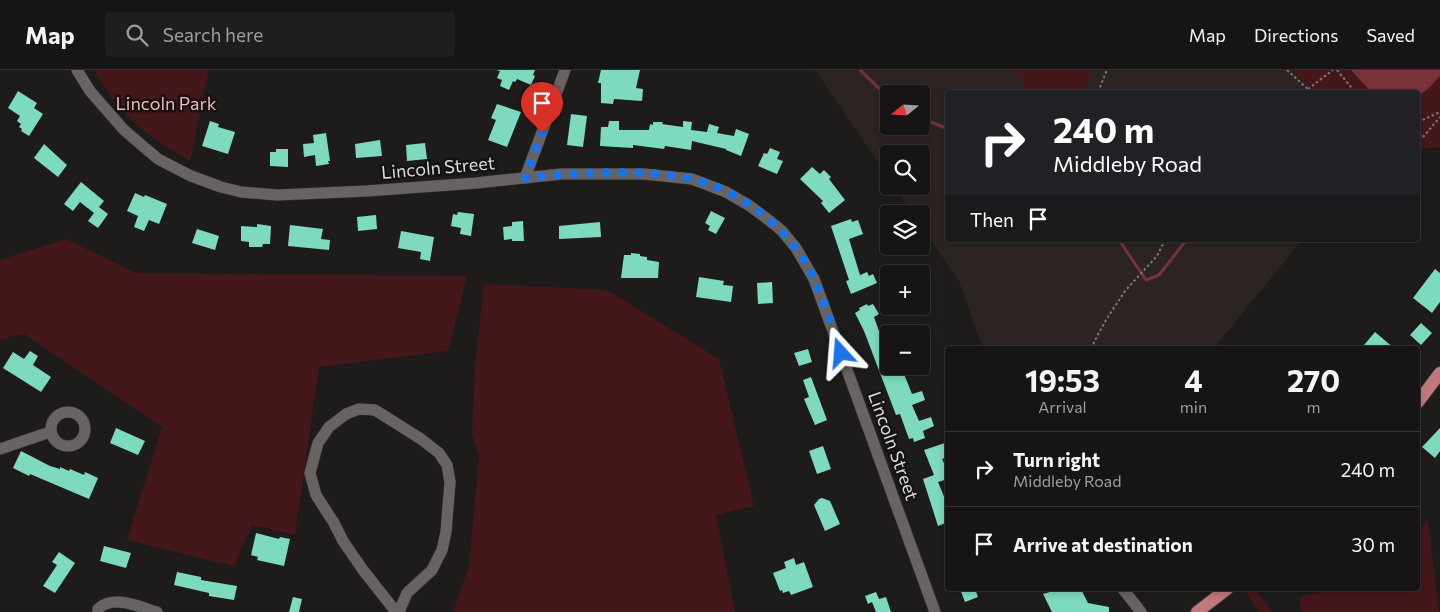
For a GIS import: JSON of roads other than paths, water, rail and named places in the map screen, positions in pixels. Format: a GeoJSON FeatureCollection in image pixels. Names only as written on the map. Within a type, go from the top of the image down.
{"type":"FeatureCollection","features":[{"type":"Feature","properties":{"kind":"main road"},"geometry":{"type":"LineString","coordinates":[[1420,399],[1440,373]]}},
{"type":"Feature","properties":{"kind":"main road"},"geometry":{"type":"LineString","coordinates":[[1197,612],[1224,591]]}},
{"type":"Feature","properties":{"kind":"street","name":"Lincoln Street"},"geometry":{"type":"LineString","coordinates":[[77,70],[90,91],[124,130],[158,159],[190,176],[241,192],[277,195],[367,191],[476,183],[561,174],[644,174],[692,179],[715,187],[750,206],[782,231],[814,279],[935,612]]}},
{"type":"Feature","properties":{"kind":"street"},"geometry":{"type":"LineString","coordinates":[[525,178],[565,70]]}},
{"type":"Feature","properties":{"kind":"street"},"geometry":{"type":"LineString","coordinates":[[359,408],[375,410],[421,439],[439,453],[447,465],[450,482],[446,532],[442,550],[432,570],[407,593],[398,612],[363,570],[343,541],[334,522],[316,495],[310,473],[318,443],[329,427],[346,414],[359,408]]}},
{"type":"Feature","properties":{"kind":"street"},"geometry":{"type":"LineString","coordinates":[[0,449],[50,432]]}},
{"type":"Feature","properties":{"kind":"street"},"geometry":{"type":"LineString","coordinates":[[1125,591],[1141,612]]}},
{"type":"Feature","properties":{"kind":"street"},"geometry":{"type":"LineString","coordinates":[[100,608],[116,602],[133,604],[157,612]]}},
{"type":"Feature","properties":{"kind":"waterway"},"geometry":{"type":"LineString","coordinates":[[860,70],[880,89]]}},
{"type":"Feature","properties":{"kind":"waterway"},"geometry":{"type":"LineString","coordinates":[[930,122],[945,128]]}},
{"type":"Feature","properties":{"kind":"waterway"},"geometry":{"type":"LineString","coordinates":[[1120,242],[1146,280],[1159,275],[1186,242]]}},
{"type":"Feature","properties":{"kind":"park label","name":"Lincoln Park"},"geometry":{"type":"Point","coordinates":[166,104]}}]}
